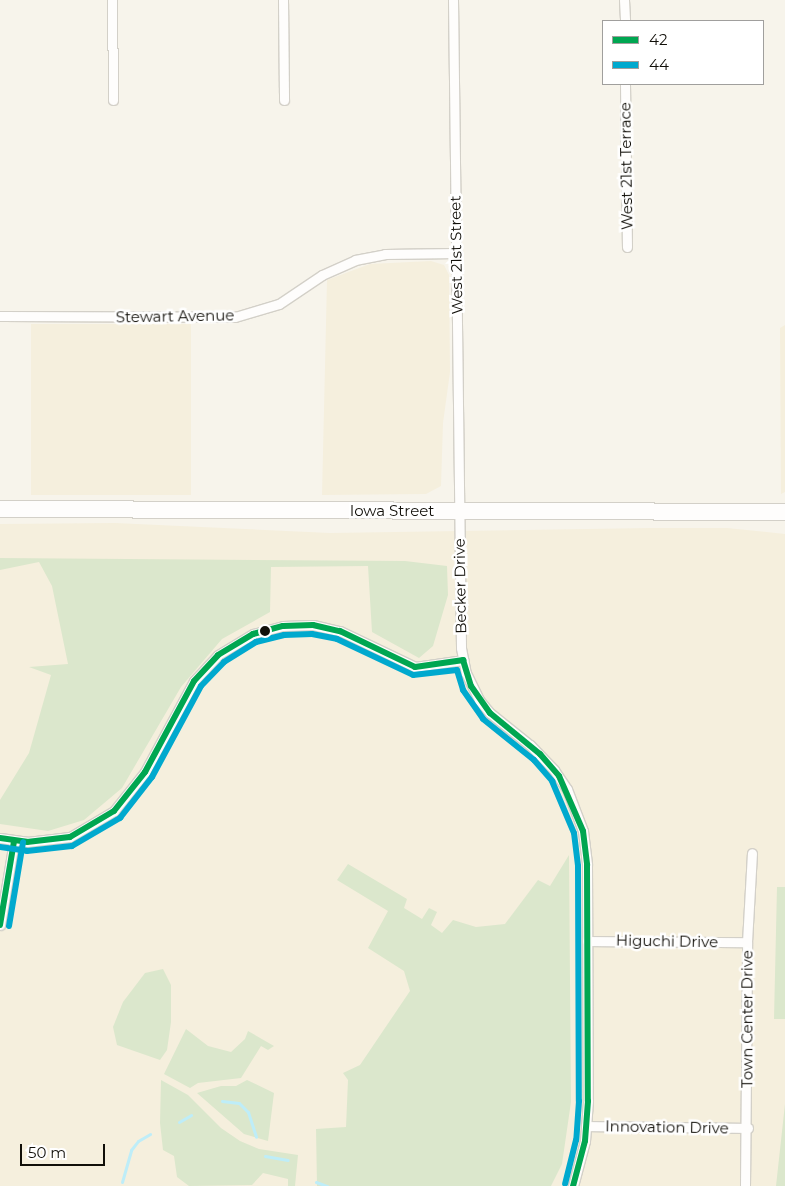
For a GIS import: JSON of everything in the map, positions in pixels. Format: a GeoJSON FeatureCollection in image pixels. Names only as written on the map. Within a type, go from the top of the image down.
{"type":"FeatureCollection","features":[{"type":"Feature","properties":{"kind":"highway","name":"Iowa Street"},"geometry":{"type":"LineString","coordinates":[[0,509],[785,512]]}},
{"type":"Feature","properties":{"kind":"street"},"geometry":{"type":"LineString","coordinates":[[112,0],[113,100]]}},
{"type":"Feature","properties":{"kind":"street"},"geometry":{"type":"LineString","coordinates":[[283,0],[284,100]]}},
{"type":"Feature","properties":{"kind":"street","name":"West 21st Street"},"geometry":{"type":"LineString","coordinates":[[453,0],[459,511]]}},
{"type":"Feature","properties":{"kind":"street"},"geometry":{"type":"LineString","coordinates":[[624,0],[624,20]]}},
{"type":"Feature","properties":{"kind":"street","name":"West 21st Terrace"},"geometry":{"type":"LineString","coordinates":[[625,85],[627,248]]}},
{"type":"Feature","properties":{"kind":"street","name":"Stewart Avenue"},"geometry":{"type":"LineString","coordinates":[[0,316],[235,317],[279,304],[322,275],[355,260],[385,254],[456,253]]}},
{"type":"Feature","properties":{"kind":"street","name":"Becker Drive"},"geometry":{"type":"LineString","coordinates":[[459,511],[463,660],[479,700],[490,713],[550,765],[576,810],[586,847],[586,1126],[573,1186]]}},
{"type":"Feature","properties":{"kind":"street"},"geometry":{"type":"LineString","coordinates":[[0,838],[14,841],[39,842],[70,837],[114,811],[145,772],[194,681],[218,655],[253,634],[283,626],[313,625],[354,637],[415,667],[463,660]]}},
{"type":"Feature","properties":{"kind":"street"},"geometry":{"type":"LineString","coordinates":[[0,925],[14,841]]}},
{"type":"Feature","properties":{"kind":"street","name":"Town Center Drive"},"geometry":{"type":"LineString","coordinates":[[745,1186],[748,1128],[747,942],[752,853]]}},
{"type":"Feature","properties":{"kind":"street","name":"Higuchi Drive"},"geometry":{"type":"LineString","coordinates":[[587,941],[747,942]]}},
{"type":"Feature","properties":{"kind":"street","name":"Innovation Drive"},"geometry":{"type":"LineString","coordinates":[[586,1126],[748,1128]]}},
{"type":"Feature","properties":{"kind":"shaded area"},"geometry":{"type":"Polygon","coordinates":[[[431,261],[444,265],[449,275],[450,372],[443,423],[441,486],[426,494],[322,495],[327,280],[370,264],[431,261]]]}},
{"type":"Feature","properties":{"kind":"shaded area"},"geometry":{"type":"Polygon","coordinates":[[[31,324],[191,324],[191,495],[31,495],[31,324]]]}},
{"type":"Feature","properties":{"kind":"shaded area"},"geometry":{"type":"Polygon","coordinates":[[[785,325],[785,492],[781,494],[780,328],[785,325]]]}},
{"type":"Feature","properties":{"kind":"shaded area"},"geometry":{"type":"Polygon","coordinates":[[[115,523],[330,533],[727,528],[785,534],[785,1186],[0,1186],[0,524],[115,523]]]}},
{"type":"Feature","properties":{"kind":"green space"},"geometry":{"type":"Polygon","coordinates":[[[0,558],[405,561],[447,566],[448,595],[433,646],[419,658],[372,632],[368,566],[271,567],[270,612],[222,639],[181,687],[122,788],[84,820],[48,831],[0,824],[0,800],[29,753],[51,675],[29,667],[68,664],[52,586],[39,562],[0,570],[0,558]]]}},
{"type":"Feature","properties":{"kind":"green space"},"geometry":{"type":"Polygon","coordinates":[[[569,855],[571,1102],[562,1164],[551,1186],[317,1186],[316,1129],[346,1127],[348,1080],[343,1073],[360,1065],[410,991],[404,971],[368,948],[388,911],[337,880],[348,864],[407,899],[404,908],[422,919],[429,908],[437,912],[431,925],[442,933],[453,920],[476,927],[505,924],[538,880],[550,886],[569,855]]]}},
{"type":"Feature","properties":{"kind":"green space"},"geometry":{"type":"Polygon","coordinates":[[[777,887],[785,887],[785,1019],[774,1019],[777,887]]]}},
{"type":"Feature","properties":{"kind":"green space"},"geometry":{"type":"Polygon","coordinates":[[[163,969],[171,985],[171,1022],[167,1050],[160,1060],[117,1045],[113,1027],[123,1002],[145,973],[163,969]]]}},
{"type":"Feature","properties":{"kind":"green space"},"geometry":{"type":"Polygon","coordinates":[[[186,1029],[208,1046],[231,1052],[245,1039],[248,1031],[274,1046],[268,1050],[261,1046],[241,1078],[198,1083],[190,1088],[164,1074],[186,1029]]]}},
{"type":"Feature","properties":{"kind":"green space"},"geometry":{"type":"Polygon","coordinates":[[[161,1080],[188,1095],[221,1128],[240,1141],[259,1149],[298,1155],[295,1186],[288,1186],[288,1179],[263,1173],[252,1185],[189,1186],[177,1177],[174,1156],[163,1150],[160,1123],[161,1080]]]}},
{"type":"Feature","properties":{"kind":"green space"},"geometry":{"type":"Polygon","coordinates":[[[247,1080],[274,1093],[268,1141],[244,1134],[197,1093],[221,1086],[236,1086],[247,1080]]]}},
{"type":"Feature","properties":{"kind":"green space"},"geometry":{"type":"Polygon","coordinates":[[[785,1104],[785,1186],[776,1186],[785,1104]]]}},
{"type":"Feature","properties":{"kind":"waterway"},"geometry":{"type":"LineString","coordinates":[[222,1101],[239,1103],[248,1112],[256,1137]]}},
{"type":"Feature","properties":{"kind":"waterway"},"geometry":{"type":"LineString","coordinates":[[179,1122],[191,1115]]}},
{"type":"Feature","properties":{"kind":"waterway"},"geometry":{"type":"LineString","coordinates":[[122,1182],[131,1150],[138,1141],[150,1134]]}},
{"type":"Feature","properties":{"kind":"waterway"},"geometry":{"type":"LineString","coordinates":[[265,1156],[288,1160]]}},
{"type":"Feature","properties":{"kind":"waterway"},"geometry":{"type":"LineString","coordinates":[[316,1182],[327,1186]]}},
{"type":"Feature","properties":{"kind":"transit line","name":"42"},"geometry":{"type":"LineString","coordinates":[[0,838],[27,842],[70,837],[114,811],[145,772],[194,681],[218,655],[253,634],[283,626],[313,625],[340,631],[415,667],[463,660],[471,686],[490,713],[540,754],[559,776],[583,831],[587,865],[588,1101],[585,1141],[573,1186]]}},
{"type":"Feature","properties":{"kind":"transit line","name":"44"},"geometry":{"type":"LineString","coordinates":[[0,847],[27,851],[72,846],[120,818],[152,777],[201,686],[224,662],[256,642],[284,635],[312,634],[337,639],[413,675],[457,670],[463,690],[483,719],[534,760],[552,781],[574,833],[578,866],[579,1101],[576,1140],[565,1184]]}},
{"type":"Feature","properties":{"kind":"transit line","name":"42"},"geometry":{"type":"LineString","coordinates":[[0,925],[14,841]]}},
{"type":"Feature","properties":{"kind":"transit line","name":"44"},"geometry":{"type":"LineString","coordinates":[[9,926],[23,842]]}}]}
